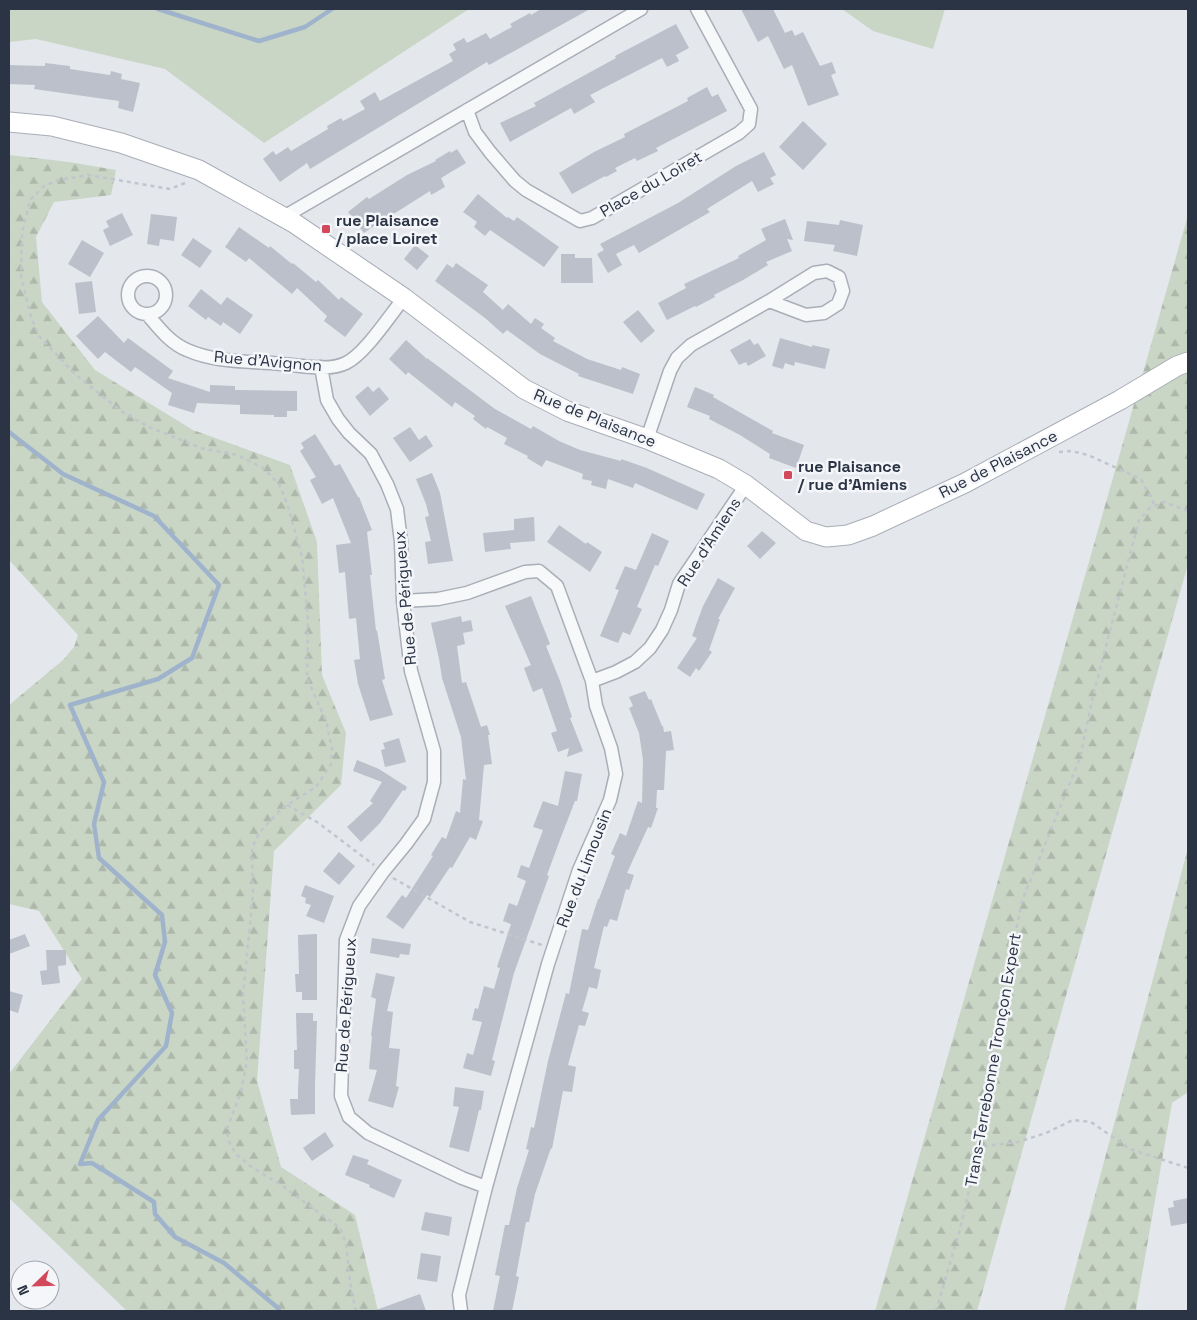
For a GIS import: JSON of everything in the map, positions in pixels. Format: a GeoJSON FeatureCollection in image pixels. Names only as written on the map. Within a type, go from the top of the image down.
{"type":"FeatureCollection","features":[{"type":"Feature","properties":{"kind":"street"},"geometry":{"type":"LineString","coordinates":[[282,218],[642,9]]}},
{"type":"Feature","properties":{"kind":"street","name":"Place du Loiret"},"geometry":{"type":"LineString","coordinates":[[467,110],[475,132],[515,182],[580,221],[592,218],[739,133],[749,124],[751,109],[697,9]]}},
{"type":"Feature","properties":{"kind":"street","name":"Rue de Plaisance"},"geometry":{"type":"LineString","coordinates":[[9,122],[52,126],[121,143],[198,170],[294,223],[404,298],[524,389],[567,411],[647,439],[719,469],[746,485],[806,530],[826,537],[848,535],[873,526],[965,483],[1120,400],[1177,366],[1188,362]]}},
{"type":"Feature","properties":{"kind":"street"},"geometry":{"type":"LineString","coordinates":[[647,439],[670,371],[677,358],[691,345],[814,273],[827,271],[839,277],[843,291],[838,304],[824,313],[806,315],[769,301]]}},
{"type":"Feature","properties":{"kind":"street","name":"Rue d'Avignon"},"geometry":{"type":"LineString","coordinates":[[147,314],[164,334],[185,350],[230,360],[321,367],[337,366],[346,363],[359,353],[404,298]]}},
{"type":"Feature","properties":{"kind":"street","name":"Rue de Périgueux"},"geometry":{"type":"LineString","coordinates":[[321,367],[327,400],[349,433],[371,454],[387,484],[397,509],[402,601],[411,672],[434,751],[434,782],[424,819],[359,906],[346,940],[341,1096],[348,1117],[368,1133],[462,1178],[486,1187]]}},
{"type":"Feature","properties":{"kind":"street","name":"Rue d'Amiens"},"geometry":{"type":"LineString","coordinates":[[592,681],[635,662],[650,648],[672,610],[679,584],[746,485]]}},
{"type":"Feature","properties":{"kind":"street","name":"Rue du Limousin"},"geometry":{"type":"LineString","coordinates":[[402,601],[438,599],[467,593],[525,572],[539,571],[557,586],[592,681],[596,706],[611,748],[616,774],[610,800],[579,870],[553,948],[486,1187],[460,1294],[461,1311]]}},
{"type":"Feature","properties":{"kind":"path"},"geometry":{"type":"LineString","coordinates":[[198,170],[186,182],[170,189],[88,175],[59,180],[44,186],[30,200],[22,233],[21,276],[31,317],[39,336],[75,374],[121,411],[149,427],[201,448],[237,455],[263,468],[278,484],[288,506],[302,558],[308,620],[307,678],[326,721],[332,748],[331,764],[316,787],[281,809],[258,834],[252,848],[253,894],[243,995],[247,1060],[241,1092],[227,1129],[228,1140],[236,1154],[250,1166],[281,1185],[340,1228],[346,1243],[351,1290],[356,1311]]}},
{"type":"Feature","properties":{"kind":"path"},"geometry":{"type":"LineString","coordinates":[[1057,452],[1072,451],[1088,455],[1142,479],[1156,506],[1164,502],[1188,511]]}},
{"type":"Feature","properties":{"kind":"path","name":"Trans-Terrebonne Tronçon Expert"},"geometry":{"type":"LineString","coordinates":[[936,1311],[960,1229],[973,1173],[987,1073],[1022,901],[1080,758],[1093,696],[1139,520],[1150,508],[1156,506]]}},
{"type":"Feature","properties":{"kind":"path"},"geometry":{"type":"LineString","coordinates":[[287,805],[318,822],[383,872],[470,922],[553,948]]}},
{"type":"Feature","properties":{"kind":"path"},"geometry":{"type":"LineString","coordinates":[[976,1147],[1018,1142],[1046,1133],[1073,1120],[1091,1122],[1130,1149],[1188,1168]]}},
{"type":"Feature","properties":{"kind":"green space"},"geometry":{"type":"Polygon","coordinates":[[[9,9],[469,9],[264,143],[165,69],[36,39],[9,42],[9,9]]]}},
{"type":"Feature","properties":{"kind":"green space"},"geometry":{"type":"Polygon","coordinates":[[[842,9],[945,9],[933,49],[873,31],[842,9]]]}},
{"type":"Feature","properties":{"kind":"green space"},"geometry":{"type":"Polygon","coordinates":[[[9,155],[116,170],[111,195],[54,202],[36,237],[42,302],[95,370],[193,430],[290,465],[317,542],[322,675],[346,733],[341,785],[274,851],[257,1081],[281,1167],[355,1215],[378,1311],[127,1311],[9,1198],[9,1074],[82,979],[39,911],[9,904],[9,705],[63,660],[74,647],[78,635],[9,560],[9,155]]]}},
{"type":"Feature","properties":{"kind":"green space"},"geometry":{"type":"Polygon","coordinates":[[[1188,215],[1188,564],[977,1311],[875,1311],[1188,215]]]}},
{"type":"Feature","properties":{"kind":"green space"},"geometry":{"type":"Polygon","coordinates":[[[1188,848],[1188,1092],[1172,1103],[1136,1309],[1138,1311],[1064,1311],[1188,848]]]}},
{"type":"Feature","properties":{"kind":"building"},"geometry":{"type":"Polygon","coordinates":[[[541,9],[590,9],[489,65],[487,62],[310,169],[307,163],[280,182],[263,159],[273,151],[276,155],[288,147],[291,151],[328,129],[327,126],[341,118],[343,121],[365,109],[360,101],[375,92],[380,101],[453,61],[449,54],[456,50],[453,44],[464,38],[467,43],[486,33],[490,39],[512,27],[510,24],[541,9]]]}},
{"type":"Feature","properties":{"kind":"building"},"geometry":{"type":"Polygon","coordinates":[[[741,9],[773,9],[785,33],[792,30],[795,36],[803,32],[820,66],[832,62],[836,73],[831,75],[839,95],[808,106],[792,65],[784,69],[768,36],[758,42],[741,9]]]}},
{"type":"Feature","properties":{"kind":"building"},"geometry":{"type":"Polygon","coordinates":[[[676,24],[689,48],[676,55],[679,61],[667,67],[662,58],[590,95],[595,102],[574,114],[571,108],[510,142],[500,123],[536,106],[534,103],[616,58],[615,56],[676,24]]]}},
{"type":"Feature","properties":{"kind":"building"},"geometry":{"type":"Polygon","coordinates":[[[45,63],[70,66],[70,69],[110,75],[111,71],[122,74],[121,79],[140,83],[133,112],[118,108],[119,101],[34,89],[35,85],[9,84],[9,65],[45,66],[45,63]]]}},
{"type":"Feature","properties":{"kind":"building"},"geometry":{"type":"Polygon","coordinates":[[[707,87],[712,97],[718,94],[727,111],[656,148],[658,151],[637,161],[635,158],[615,168],[617,171],[572,194],[559,173],[594,152],[625,137],[624,134],[688,101],[687,98],[707,87]]]}},
{"type":"Feature","properties":{"kind":"building"},"geometry":{"type":"Polygon","coordinates":[[[803,121],[827,144],[803,170],[779,147],[803,121]]]}},
{"type":"Feature","properties":{"kind":"building"},"geometry":{"type":"Polygon","coordinates":[[[457,149],[466,163],[441,178],[445,187],[431,195],[430,191],[384,220],[386,222],[376,229],[374,226],[364,233],[348,212],[367,197],[369,199],[407,175],[457,149]]]}},
{"type":"Feature","properties":{"kind":"building"},"geometry":{"type":"Polygon","coordinates":[[[764,152],[776,175],[770,178],[774,184],[758,192],[752,181],[707,209],[710,212],[639,253],[634,245],[616,254],[622,265],[608,273],[597,254],[604,250],[600,244],[678,203],[736,166],[764,152]]]}},
{"type":"Feature","properties":{"kind":"building"},"geometry":{"type":"Polygon","coordinates":[[[478,194],[507,218],[514,221],[517,217],[559,247],[544,267],[490,230],[485,236],[474,227],[477,222],[463,212],[478,194]]]}},
{"type":"Feature","properties":{"kind":"building"},"geometry":{"type":"Polygon","coordinates":[[[122,213],[133,235],[110,246],[103,230],[109,227],[106,221],[122,213]]]}},
{"type":"Feature","properties":{"kind":"building"},"geometry":{"type":"Polygon","coordinates":[[[151,214],[177,217],[174,241],[160,239],[159,246],[147,244],[151,214]]]}},
{"type":"Feature","properties":{"kind":"building"},"geometry":{"type":"Polygon","coordinates":[[[785,219],[793,240],[787,239],[792,251],[766,262],[768,265],[714,295],[715,297],[667,320],[658,303],[686,288],[684,284],[739,258],[738,256],[766,240],[761,229],[785,219]]]}},
{"type":"Feature","properties":{"kind":"building"},"geometry":{"type":"Polygon","coordinates":[[[840,220],[863,225],[857,256],[833,251],[835,245],[804,241],[807,221],[839,225],[840,220]]]}},
{"type":"Feature","properties":{"kind":"building"},"geometry":{"type":"Polygon","coordinates":[[[239,227],[269,248],[270,246],[316,282],[318,280],[339,300],[341,297],[363,314],[345,337],[324,321],[327,316],[297,288],[292,294],[249,258],[246,262],[225,247],[239,227]]]}},
{"type":"Feature","properties":{"kind":"building"},"geometry":{"type":"Polygon","coordinates":[[[193,238],[212,251],[200,268],[181,255],[193,238]]]}},
{"type":"Feature","properties":{"kind":"building"},"geometry":{"type":"Polygon","coordinates":[[[82,240],[104,253],[90,277],[68,264],[82,240]]]}},
{"type":"Feature","properties":{"kind":"building"},"geometry":{"type":"Polygon","coordinates":[[[415,245],[429,256],[417,270],[404,259],[415,245]]]}},
{"type":"Feature","properties":{"kind":"building"},"geometry":{"type":"Polygon","coordinates":[[[561,254],[575,254],[575,258],[592,258],[593,283],[561,283],[561,254]]]}},
{"type":"Feature","properties":{"kind":"building"},"geometry":{"type":"Polygon","coordinates":[[[456,263],[488,285],[483,292],[503,310],[508,304],[531,324],[535,318],[544,324],[541,328],[555,338],[553,341],[587,359],[621,370],[622,367],[640,374],[633,394],[578,376],[579,374],[540,354],[507,330],[503,334],[485,318],[435,281],[447,264],[453,268],[456,263]]]}},
{"type":"Feature","properties":{"kind":"building"},"geometry":{"type":"Polygon","coordinates":[[[92,281],[96,312],[79,314],[75,283],[92,281]]]}},
{"type":"Feature","properties":{"kind":"building"},"geometry":{"type":"Polygon","coordinates":[[[201,289],[221,305],[227,297],[253,315],[240,334],[223,322],[221,326],[208,317],[206,320],[188,306],[201,289]]]}},
{"type":"Feature","properties":{"kind":"building"},"geometry":{"type":"Polygon","coordinates":[[[638,310],[655,331],[641,343],[623,322],[638,310]]]}},
{"type":"Feature","properties":{"kind":"building"},"geometry":{"type":"Polygon","coordinates":[[[98,316],[124,343],[128,338],[173,371],[168,378],[210,392],[210,385],[235,386],[235,390],[297,391],[297,411],[287,411],[287,417],[274,417],[274,415],[240,414],[240,405],[197,403],[194,413],[168,405],[172,393],[135,367],[131,372],[105,352],[98,359],[76,336],[98,316]]]}},
{"type":"Feature","properties":{"kind":"building"},"geometry":{"type":"Polygon","coordinates":[[[780,338],[812,347],[812,345],[830,349],[825,369],[795,362],[794,366],[785,363],[783,369],[772,366],[780,338]]]}},
{"type":"Feature","properties":{"kind":"building"},"geometry":{"type":"Polygon","coordinates":[[[750,339],[754,345],[758,343],[766,356],[748,366],[746,362],[739,365],[730,350],[750,339]]]}},
{"type":"Feature","properties":{"kind":"building"},"geometry":{"type":"Polygon","coordinates":[[[406,340],[427,359],[495,409],[531,429],[533,426],[559,441],[580,450],[621,461],[621,459],[647,468],[705,494],[697,510],[635,483],[633,488],[608,479],[606,489],[591,485],[592,481],[582,479],[583,474],[546,460],[542,467],[527,458],[528,456],[504,444],[507,438],[487,427],[486,429],[473,419],[475,416],[455,402],[452,407],[408,372],[406,375],[389,359],[406,340]]]}},
{"type":"Feature","properties":{"kind":"building"},"geometry":{"type":"Polygon","coordinates":[[[368,386],[373,392],[379,387],[389,399],[370,416],[355,397],[368,386]]]}},
{"type":"Feature","properties":{"kind":"building"},"geometry":{"type":"Polygon","coordinates":[[[695,387],[714,395],[713,397],[773,431],[772,433],[804,445],[796,468],[769,458],[770,454],[740,435],[709,419],[710,416],[687,407],[695,387]]]}},
{"type":"Feature","properties":{"kind":"building"},"geometry":{"type":"Polygon","coordinates":[[[410,427],[419,440],[426,435],[433,446],[410,462],[393,438],[410,427]]]}},
{"type":"Feature","properties":{"kind":"building"},"geometry":{"type":"Polygon","coordinates":[[[315,434],[335,466],[340,464],[359,497],[372,530],[367,532],[376,631],[385,679],[382,680],[393,715],[370,721],[358,684],[354,660],[360,659],[356,618],[349,619],[345,572],[339,573],[336,545],[351,543],[333,498],[322,504],[310,480],[316,477],[300,451],[304,448],[301,443],[315,434]]]}},
{"type":"Feature","properties":{"kind":"building"},"geometry":{"type":"Polygon","coordinates":[[[432,473],[440,493],[453,561],[428,564],[425,542],[431,541],[425,517],[429,516],[416,479],[432,473]]]}},
{"type":"Feature","properties":{"kind":"building"},"geometry":{"type":"Polygon","coordinates":[[[534,517],[535,541],[510,543],[511,549],[485,552],[483,533],[514,530],[514,519],[534,517]]]}},
{"type":"Feature","properties":{"kind":"building"},"geometry":{"type":"Polygon","coordinates":[[[559,525],[586,544],[587,542],[602,552],[590,572],[547,542],[559,525]]]}},
{"type":"Feature","properties":{"kind":"building"},"geometry":{"type":"Polygon","coordinates":[[[762,531],[776,543],[760,559],[747,546],[762,531]]]}},
{"type":"Feature","properties":{"kind":"building"},"geometry":{"type":"Polygon","coordinates":[[[652,533],[669,541],[658,566],[655,565],[637,607],[642,609],[630,635],[623,632],[618,643],[600,636],[619,590],[615,589],[625,566],[636,570],[652,533]]]}},
{"type":"Feature","properties":{"kind":"building"},"geometry":{"type":"Polygon","coordinates":[[[718,578],[735,588],[718,619],[720,619],[709,650],[712,652],[699,671],[696,668],[690,677],[677,668],[697,638],[692,636],[703,606],[718,578]]]}},
{"type":"Feature","properties":{"kind":"building"},"geometry":{"type":"Polygon","coordinates":[[[531,596],[550,644],[546,646],[560,681],[572,717],[570,718],[583,751],[567,757],[569,748],[558,752],[551,733],[557,731],[542,688],[533,692],[524,668],[531,665],[505,606],[531,596]]]}},
{"type":"Feature","properties":{"kind":"building"},"geometry":{"type":"Polygon","coordinates":[[[461,616],[462,622],[471,620],[473,631],[463,633],[465,644],[457,646],[462,683],[466,682],[481,727],[487,725],[490,735],[488,735],[492,764],[484,765],[479,820],[483,821],[476,840],[470,837],[452,868],[450,867],[430,897],[427,895],[403,929],[386,917],[402,895],[406,898],[433,856],[431,855],[442,837],[446,839],[456,811],[460,813],[463,779],[466,780],[461,737],[442,678],[431,623],[461,616]]]}},
{"type":"Feature","properties":{"kind":"building"},"geometry":{"type":"Polygon","coordinates":[[[645,691],[649,700],[651,699],[664,732],[671,731],[674,750],[666,751],[664,790],[657,790],[656,808],[658,808],[651,828],[648,827],[627,873],[634,875],[629,890],[626,889],[617,921],[610,919],[607,927],[604,926],[594,968],[601,970],[597,989],[589,987],[582,1011],[589,1013],[585,1026],[579,1025],[568,1065],[576,1067],[572,1092],[563,1091],[552,1149],[535,1194],[529,1222],[526,1222],[516,1276],[519,1277],[512,1311],[493,1311],[500,1276],[495,1275],[505,1225],[509,1225],[517,1188],[529,1150],[526,1149],[531,1127],[534,1128],[548,1061],[566,993],[569,994],[582,929],[588,930],[615,856],[611,854],[620,833],[626,836],[638,801],[642,803],[643,760],[639,733],[629,708],[633,706],[629,697],[645,691]]]}},
{"type":"Feature","properties":{"kind":"building"},"geometry":{"type":"Polygon","coordinates":[[[399,738],[406,762],[385,767],[381,750],[385,749],[383,743],[399,738]]]}},
{"type":"Feature","properties":{"kind":"building"},"geometry":{"type":"Polygon","coordinates":[[[357,760],[379,769],[407,787],[380,823],[361,842],[347,827],[373,803],[370,801],[382,782],[353,771],[357,760]]]}},
{"type":"Feature","properties":{"kind":"building"},"geometry":{"type":"Polygon","coordinates":[[[565,771],[582,774],[577,801],[575,801],[547,875],[549,876],[514,973],[492,1060],[495,1061],[491,1076],[463,1068],[467,1053],[473,1055],[482,1022],[472,1020],[475,1008],[478,1009],[484,986],[494,989],[500,968],[497,967],[511,924],[503,921],[509,903],[517,906],[526,881],[517,877],[521,865],[529,868],[543,830],[533,827],[543,801],[558,806],[565,771]]]}},
{"type":"Feature","properties":{"kind":"building"},"geometry":{"type":"Polygon","coordinates":[[[339,852],[355,866],[339,885],[323,871],[339,852]]]}},
{"type":"Feature","properties":{"kind":"building"},"geometry":{"type":"Polygon","coordinates":[[[305,885],[334,896],[324,923],[306,916],[311,905],[305,903],[306,898],[301,896],[305,885]]]}},
{"type":"Feature","properties":{"kind":"building"},"geometry":{"type":"Polygon","coordinates":[[[25,934],[30,946],[9,954],[9,940],[25,934]]]}},
{"type":"Feature","properties":{"kind":"building"},"geometry":{"type":"Polygon","coordinates":[[[317,934],[317,1000],[302,1000],[302,992],[296,992],[295,974],[299,974],[298,935],[317,934]]]}},
{"type":"Feature","properties":{"kind":"building"},"geometry":{"type":"Polygon","coordinates":[[[372,938],[411,944],[409,955],[400,954],[399,958],[370,953],[372,938]]]}},
{"type":"Feature","properties":{"kind":"building"},"geometry":{"type":"Polygon","coordinates":[[[46,950],[66,950],[66,965],[58,966],[60,983],[42,985],[40,971],[47,970],[46,950]]]}},
{"type":"Feature","properties":{"kind":"building"},"geometry":{"type":"Polygon","coordinates":[[[376,973],[395,977],[387,1011],[393,1012],[389,1048],[400,1049],[396,1086],[399,1087],[393,1108],[368,1101],[377,1070],[369,1069],[376,999],[371,997],[376,973]]]}},
{"type":"Feature","properties":{"kind":"building"},"geometry":{"type":"Polygon","coordinates":[[[9,991],[23,995],[18,1013],[9,1010],[9,991]]]}},
{"type":"Feature","properties":{"kind":"building"},"geometry":{"type":"Polygon","coordinates":[[[296,1013],[313,1013],[313,1021],[317,1021],[315,1114],[291,1115],[290,1099],[298,1099],[299,1069],[294,1069],[294,1050],[297,1050],[296,1013]]]}},
{"type":"Feature","properties":{"kind":"building"},"geometry":{"type":"Polygon","coordinates":[[[455,1087],[484,1091],[481,1110],[479,1110],[469,1152],[449,1147],[459,1107],[453,1106],[455,1087]]]}},
{"type":"Feature","properties":{"kind":"building"},"geometry":{"type":"Polygon","coordinates":[[[325,1132],[334,1146],[312,1161],[303,1148],[325,1132]]]}},
{"type":"Feature","properties":{"kind":"building"},"geometry":{"type":"Polygon","coordinates":[[[353,1155],[369,1160],[367,1164],[402,1180],[394,1198],[369,1187],[370,1185],[345,1175],[353,1155]]]}},
{"type":"Feature","properties":{"kind":"building"},"geometry":{"type":"Polygon","coordinates":[[[1188,1198],[1188,1223],[1171,1226],[1168,1208],[1174,1207],[1173,1201],[1188,1198]]]}},
{"type":"Feature","properties":{"kind":"building"},"geometry":{"type":"Polygon","coordinates":[[[425,1212],[452,1217],[449,1236],[421,1230],[425,1212]]]}},
{"type":"Feature","properties":{"kind":"building"},"geometry":{"type":"Polygon","coordinates":[[[421,1253],[441,1256],[437,1282],[417,1279],[421,1253]]]}},
{"type":"Feature","properties":{"kind":"building"},"geometry":{"type":"Polygon","coordinates":[[[420,1294],[426,1311],[376,1310],[420,1294]]]}},
{"type":"Feature","properties":{"kind":"waterway"},"geometry":{"type":"LineString","coordinates":[[158,9],[259,41],[305,27],[332,9]]}},
{"type":"Feature","properties":{"kind":"waterway"},"geometry":{"type":"LineString","coordinates":[[9,432],[63,474],[154,516],[219,585],[192,658],[158,679],[70,705],[104,782],[94,824],[99,858],[162,915],[165,942],[155,975],[172,1013],[166,1046],[98,1120],[80,1164],[92,1163],[154,1202],[155,1214],[175,1237],[224,1263],[278,1308],[279,1311]]}},
{"type":"Feature","properties":{"kind":"place","name":"rue Plaisance / place Loiret"},"geometry":{"type":"Point","coordinates":[326,229]}},
{"type":"Feature","properties":{"kind":"place","name":"rue Plaisance / rue d'Amiens"},"geometry":{"type":"Point","coordinates":[788,475]}}]}
